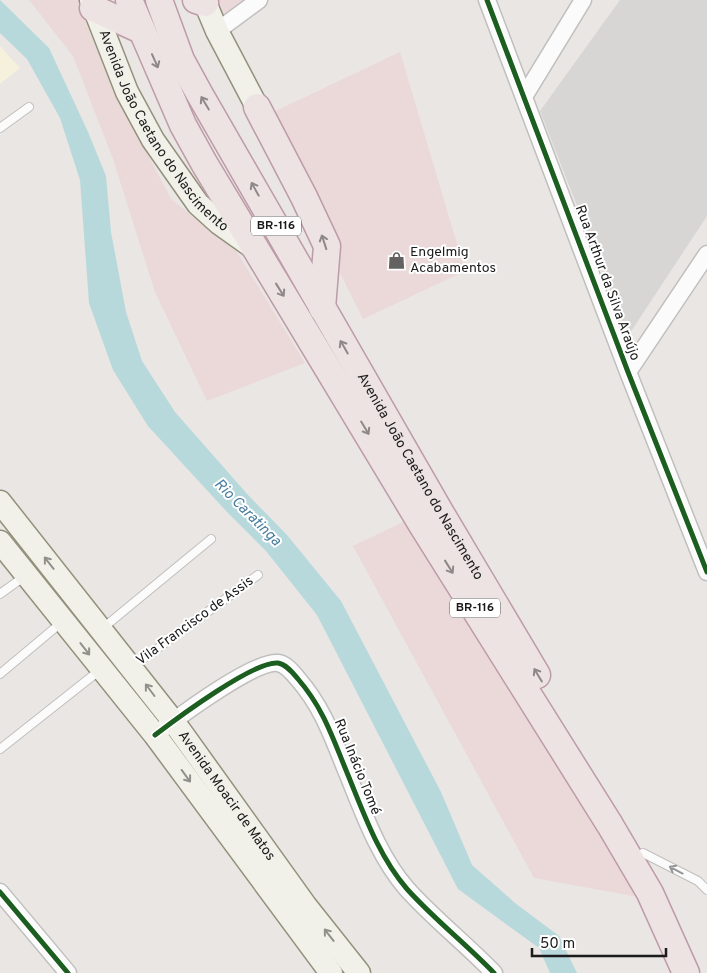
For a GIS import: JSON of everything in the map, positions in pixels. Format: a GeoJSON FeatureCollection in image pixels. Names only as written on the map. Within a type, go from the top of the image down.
{"type":"FeatureCollection","features":[{"type":"Feature","properties":{"kind":"highway","name":"Avenida João Caetano do Nascimento"},"geometry":{"type":"LineString","coordinates":[[129,0],[184,126],[204,163],[422,525],[610,825],[650,893],[686,973]]}},
{"type":"Feature","properties":{"kind":"highway","name":"Avenida João Caetano do Nascimento"},"geometry":{"type":"LineString","coordinates":[[159,0],[181,60],[438,510],[643,853],[706,973]]}},
{"type":"Feature","properties":{"kind":"highway"},"geometry":{"type":"LineString","coordinates":[[92,4],[141,30]]}},
{"type":"Feature","properties":{"kind":"highway"},"geometry":{"type":"LineString","coordinates":[[204,163],[246,132],[252,123],[257,107]]}},
{"type":"Feature","properties":{"kind":"highway"},"geometry":{"type":"LineString","coordinates":[[257,107],[327,246],[322,308]]}},
{"type":"Feature","properties":{"kind":"main road"},"geometry":{"type":"LineString","coordinates":[[202,1],[257,107]]}},
{"type":"Feature","properties":{"kind":"main road","name":"Avenida João Caetano do Nascimento"},"geometry":{"type":"LineString","coordinates":[[92,4],[128,92],[153,140],[198,204],[219,223],[254,248]]}},
{"type":"Feature","properties":{"kind":"main road","name":"Avenida Moacir de Matos"},"geometry":{"type":"LineString","coordinates":[[0,502],[174,721],[305,905],[359,973]]}},
{"type":"Feature","properties":{"kind":"main road","name":"Avenida Moacir de Matos"},"geometry":{"type":"LineString","coordinates":[[0,542],[155,735],[331,973]]}},
{"type":"Feature","properties":{"kind":"street"},"geometry":{"type":"LineString","coordinates":[[217,30],[259,0]]}},
{"type":"Feature","properties":{"kind":"street","name":"Rua Arthur da Silva Araújo"},"geometry":{"type":"LineString","coordinates":[[487,0],[628,372],[707,572]]}},
{"type":"Feature","properties":{"kind":"street"},"geometry":{"type":"LineString","coordinates":[[524,95],[583,0]]}},
{"type":"Feature","properties":{"kind":"street"},"geometry":{"type":"LineString","coordinates":[[628,372],[707,254]]}},
{"type":"Feature","properties":{"kind":"street","name":"Rua Inácio Tomé"},"geometry":{"type":"LineString","coordinates":[[155,735],[248,672],[268,663],[280,662],[292,671],[313,697],[329,727],[368,825],[406,887],[436,920],[494,973]]}},
{"type":"Feature","properties":{"kind":"street"},"geometry":{"type":"LineString","coordinates":[[0,892],[68,973]]}},
{"type":"Feature","properties":{"kind":"lane"},"geometry":{"type":"LineString","coordinates":[[0,128],[29,107]]}},
{"type":"Feature","properties":{"kind":"lane"},"geometry":{"type":"LineString","coordinates":[[102,630],[210,539]]}},
{"type":"Feature","properties":{"kind":"lane"},"geometry":{"type":"LineString","coordinates":[[0,594],[26,574]]}},
{"type":"Feature","properties":{"kind":"lane","name":"Vila Francisco de Assis"},"geometry":{"type":"LineString","coordinates":[[132,667],[258,575]]}},
{"type":"Feature","properties":{"kind":"lane"},"geometry":{"type":"LineString","coordinates":[[0,674],[64,621]]}},
{"type":"Feature","properties":{"kind":"lane"},"geometry":{"type":"LineString","coordinates":[[0,749],[101,669]]}},
{"type":"Feature","properties":{"kind":"lane"},"geometry":{"type":"LineString","coordinates":[[643,853],[698,881],[707,890]]}},
{"type":"Feature","properties":{"kind":"shaded area"},"geometry":{"type":"Polygon","coordinates":[[[29,0],[81,0],[85,20],[110,82],[171,199],[237,252],[305,363],[207,401],[155,292],[113,159],[73,56],[29,0]]]}},
{"type":"Feature","properties":{"kind":"shaded area"},"geometry":{"type":"Polygon","coordinates":[[[211,0],[244,0],[216,19],[211,0]]]}},
{"type":"Feature","properties":{"kind":"shaded area"},"geometry":{"type":"Polygon","coordinates":[[[620,0],[707,0],[707,216],[628,336],[540,111],[620,0]]]}},
{"type":"Feature","properties":{"kind":"shaded area"},"geometry":{"type":"Polygon","coordinates":[[[0,46],[20,68],[0,84],[0,46]]]}},
{"type":"Feature","properties":{"kind":"shaded area"},"geometry":{"type":"Polygon","coordinates":[[[400,52],[465,271],[363,319],[263,117],[400,52]]]}},
{"type":"Feature","properties":{"kind":"shaded area"},"geometry":{"type":"Polygon","coordinates":[[[405,521],[644,898],[534,878],[353,546],[405,521]]]}},
{"type":"Feature","properties":{"kind":"water","name":"Rio Caratinga"},"geometry":{"type":"Polygon","coordinates":[[[0,0],[49,48],[106,176],[111,232],[126,312],[142,361],[175,412],[248,495],[287,535],[341,601],[441,792],[472,865],[515,903],[559,936],[577,973],[550,973],[539,948],[458,889],[317,615],[266,551],[227,512],[148,426],[113,370],[89,303],[80,180],[60,118],[27,59],[0,33],[0,0]]]}},
{"type":"Feature","properties":{"kind":"cycle path"},"geometry":{"type":"LineString","coordinates":[[487,0],[628,372],[707,572]]}},
{"type":"Feature","properties":{"kind":"cycle path"},"geometry":{"type":"LineString","coordinates":[[155,735],[216,692],[252,671],[278,663],[287,667],[307,690],[321,713],[373,835],[397,877],[428,911],[494,973]]}},
{"type":"Feature","properties":{"kind":"cycle path"},"geometry":{"type":"LineString","coordinates":[[0,892],[68,973]]}},
{"type":"Feature","properties":{"kind":"place","name":"Engelmig Acabamentos"},"geometry":{"type":"Point","coordinates":[396,260]}}]}
